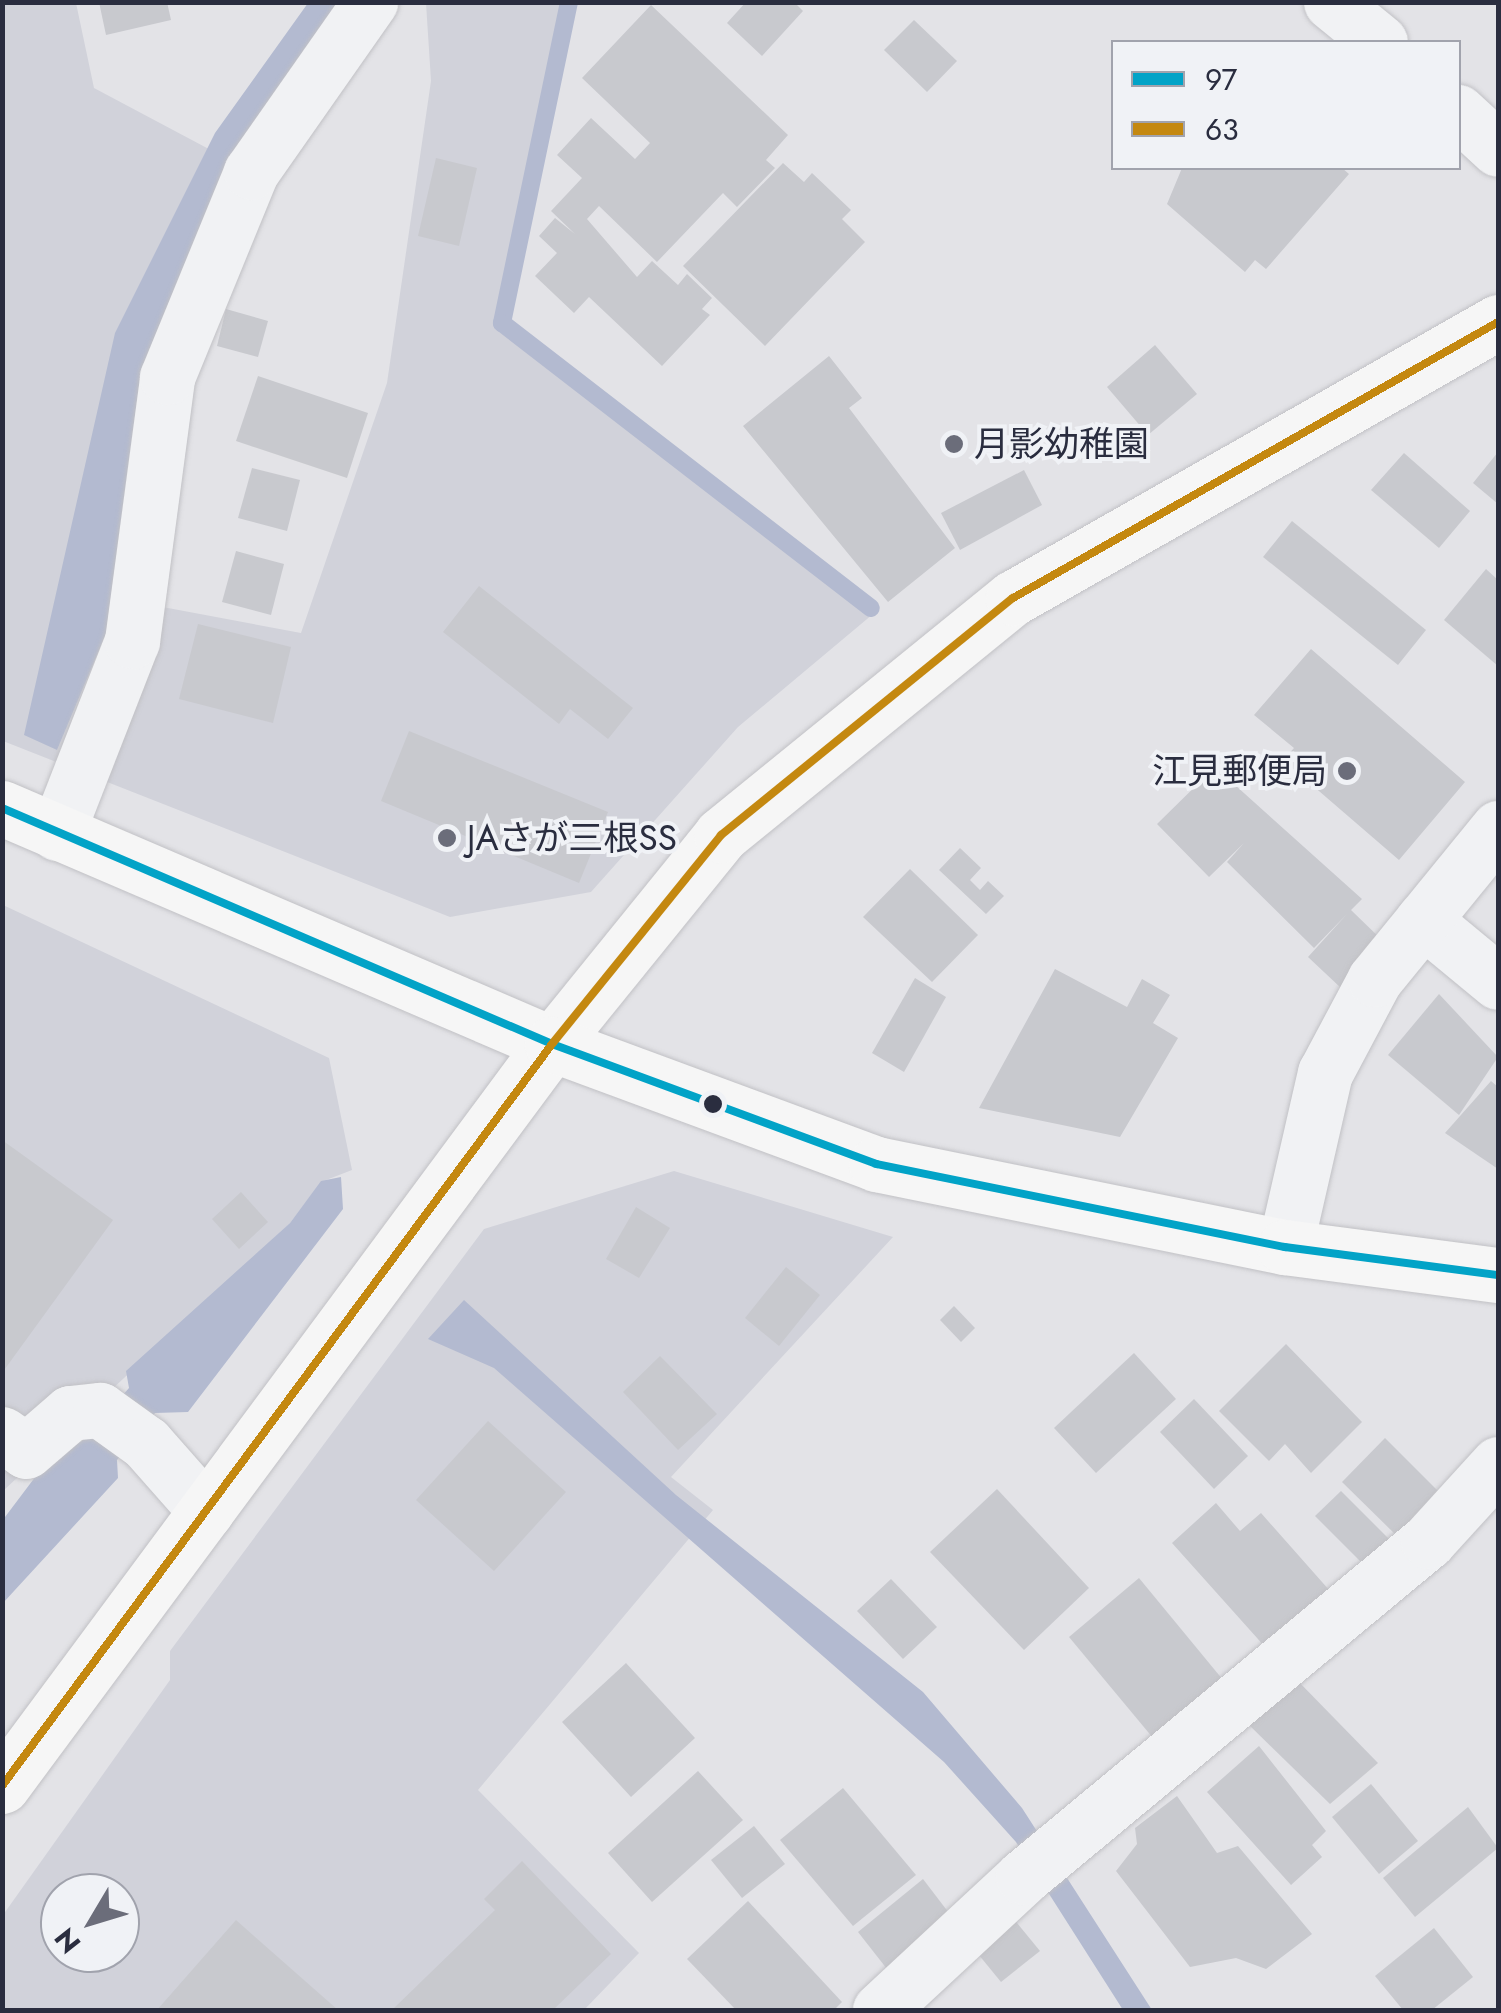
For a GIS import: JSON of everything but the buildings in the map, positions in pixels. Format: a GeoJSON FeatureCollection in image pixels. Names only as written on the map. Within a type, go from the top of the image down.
{"type":"FeatureCollection","features":[{"type":"Feature","properties":{"kind":"main road"},"geometry":{"type":"LineString","coordinates":[[2,1786],[552,1044],[722,835],[1013,598],[1498,322]]}},
{"type":"Feature","properties":{"kind":"main road"},"geometry":{"type":"LineString","coordinates":[[2,808],[552,1044],[876,1164],[1284,1248],[1498,1276]]}},
{"type":"Feature","properties":{"kind":"street"},"geometry":{"type":"LineString","coordinates":[[57,832],[132,641],[168,377],[251,172],[370,2]]}},
{"type":"Feature","properties":{"kind":"street"},"geometry":{"type":"LineString","coordinates":[[1331,2],[1378,40]]}},
{"type":"Feature","properties":{"kind":"street"},"geometry":{"type":"LineString","coordinates":[[1461,115],[1498,150]]}},
{"type":"Feature","properties":{"kind":"street"},"geometry":{"type":"LineString","coordinates":[[1284,1248],[1324,1073],[1375,980],[1498,828]]}},
{"type":"Feature","properties":{"kind":"street"},"geometry":{"type":"LineString","coordinates":[[1423,920],[1498,982]]}},
{"type":"Feature","properties":{"kind":"street"},"geometry":{"type":"LineString","coordinates":[[2,1434],[26,1451],[70,1413],[100,1410],[146,1443],[206,1511]]}},
{"type":"Feature","properties":{"kind":"street"},"geometry":{"type":"LineString","coordinates":[[880,2010],[1042,1861],[1428,1541],[1498,1464]]}},
{"type":"Feature","properties":{"kind":"shaded area"},"geometry":{"type":"Polygon","coordinates":[[[3,3],[76,3],[94,88],[237,164],[120,599],[301,633],[387,383],[431,81],[426,3],[565,3],[499,324],[873,614],[738,727],[591,892],[450,917],[3,741],[3,3]]]}},
{"type":"Feature","properties":{"kind":"shaded area"},"geometry":{"type":"Polygon","coordinates":[[[3,905],[329,1058],[352,1170],[321,1182],[290,1223],[3,1491],[3,905]]]}},
{"type":"Feature","properties":{"kind":"shaded area"},"geometry":{"type":"Polygon","coordinates":[[[674,1171],[893,1237],[671,1477],[713,1510],[478,1790],[639,1953],[584,2010],[3,2010],[3,1915],[170,1680],[170,1651],[484,1229],[674,1171]]]}},
{"type":"Feature","properties":{"kind":"water"},"geometry":{"type":"Polygon","coordinates":[[[308,3],[352,3],[237,164],[120,600],[57,750],[24,735],[115,333],[215,133],[308,3]]]}},
{"type":"Feature","properties":{"kind":"water"},"geometry":{"type":"Polygon","coordinates":[[[341,1177],[343,1209],[188,1412],[155,1413],[117,1460],[118,1478],[3,1603],[2,1521],[48,1460],[82,1441],[129,1388],[126,1371],[290,1223],[321,1181],[341,1177]]]}},
{"type":"Feature","properties":{"kind":"water"},"geometry":{"type":"Polygon","coordinates":[[[464,1300],[676,1495],[923,1692],[1022,1808],[1152,2010],[1123,2010],[1016,1842],[944,1762],[494,1368],[428,1339],[464,1300]]]}},
{"type":"Feature","properties":{"kind":"waterway"},"geometry":{"type":"LineString","coordinates":[[569,2],[502,323],[871,608]]}},
{"type":"Feature","properties":{"kind":"transit line","name":"63"},"geometry":{"type":"LineString","coordinates":[[2,1786],[552,1044],[721,835],[1013,598],[1498,322]]}},
{"type":"Feature","properties":{"kind":"transit line","name":"97"},"geometry":{"type":"LineString","coordinates":[[2,808],[552,1044],[876,1164],[1285,1247],[1498,1275]]}},
{"type":"Feature","properties":{"kind":"place","name":"月影幼稚園"},"geometry":{"type":"Point","coordinates":[954,444]}},
{"type":"Feature","properties":{"kind":"place","name":"江見郵便局"},"geometry":{"type":"Point","coordinates":[1347,771]}},
{"type":"Feature","properties":{"kind":"place","name":"JAさが三根SS"},"geometry":{"type":"Point","coordinates":[447,838]}}]}
